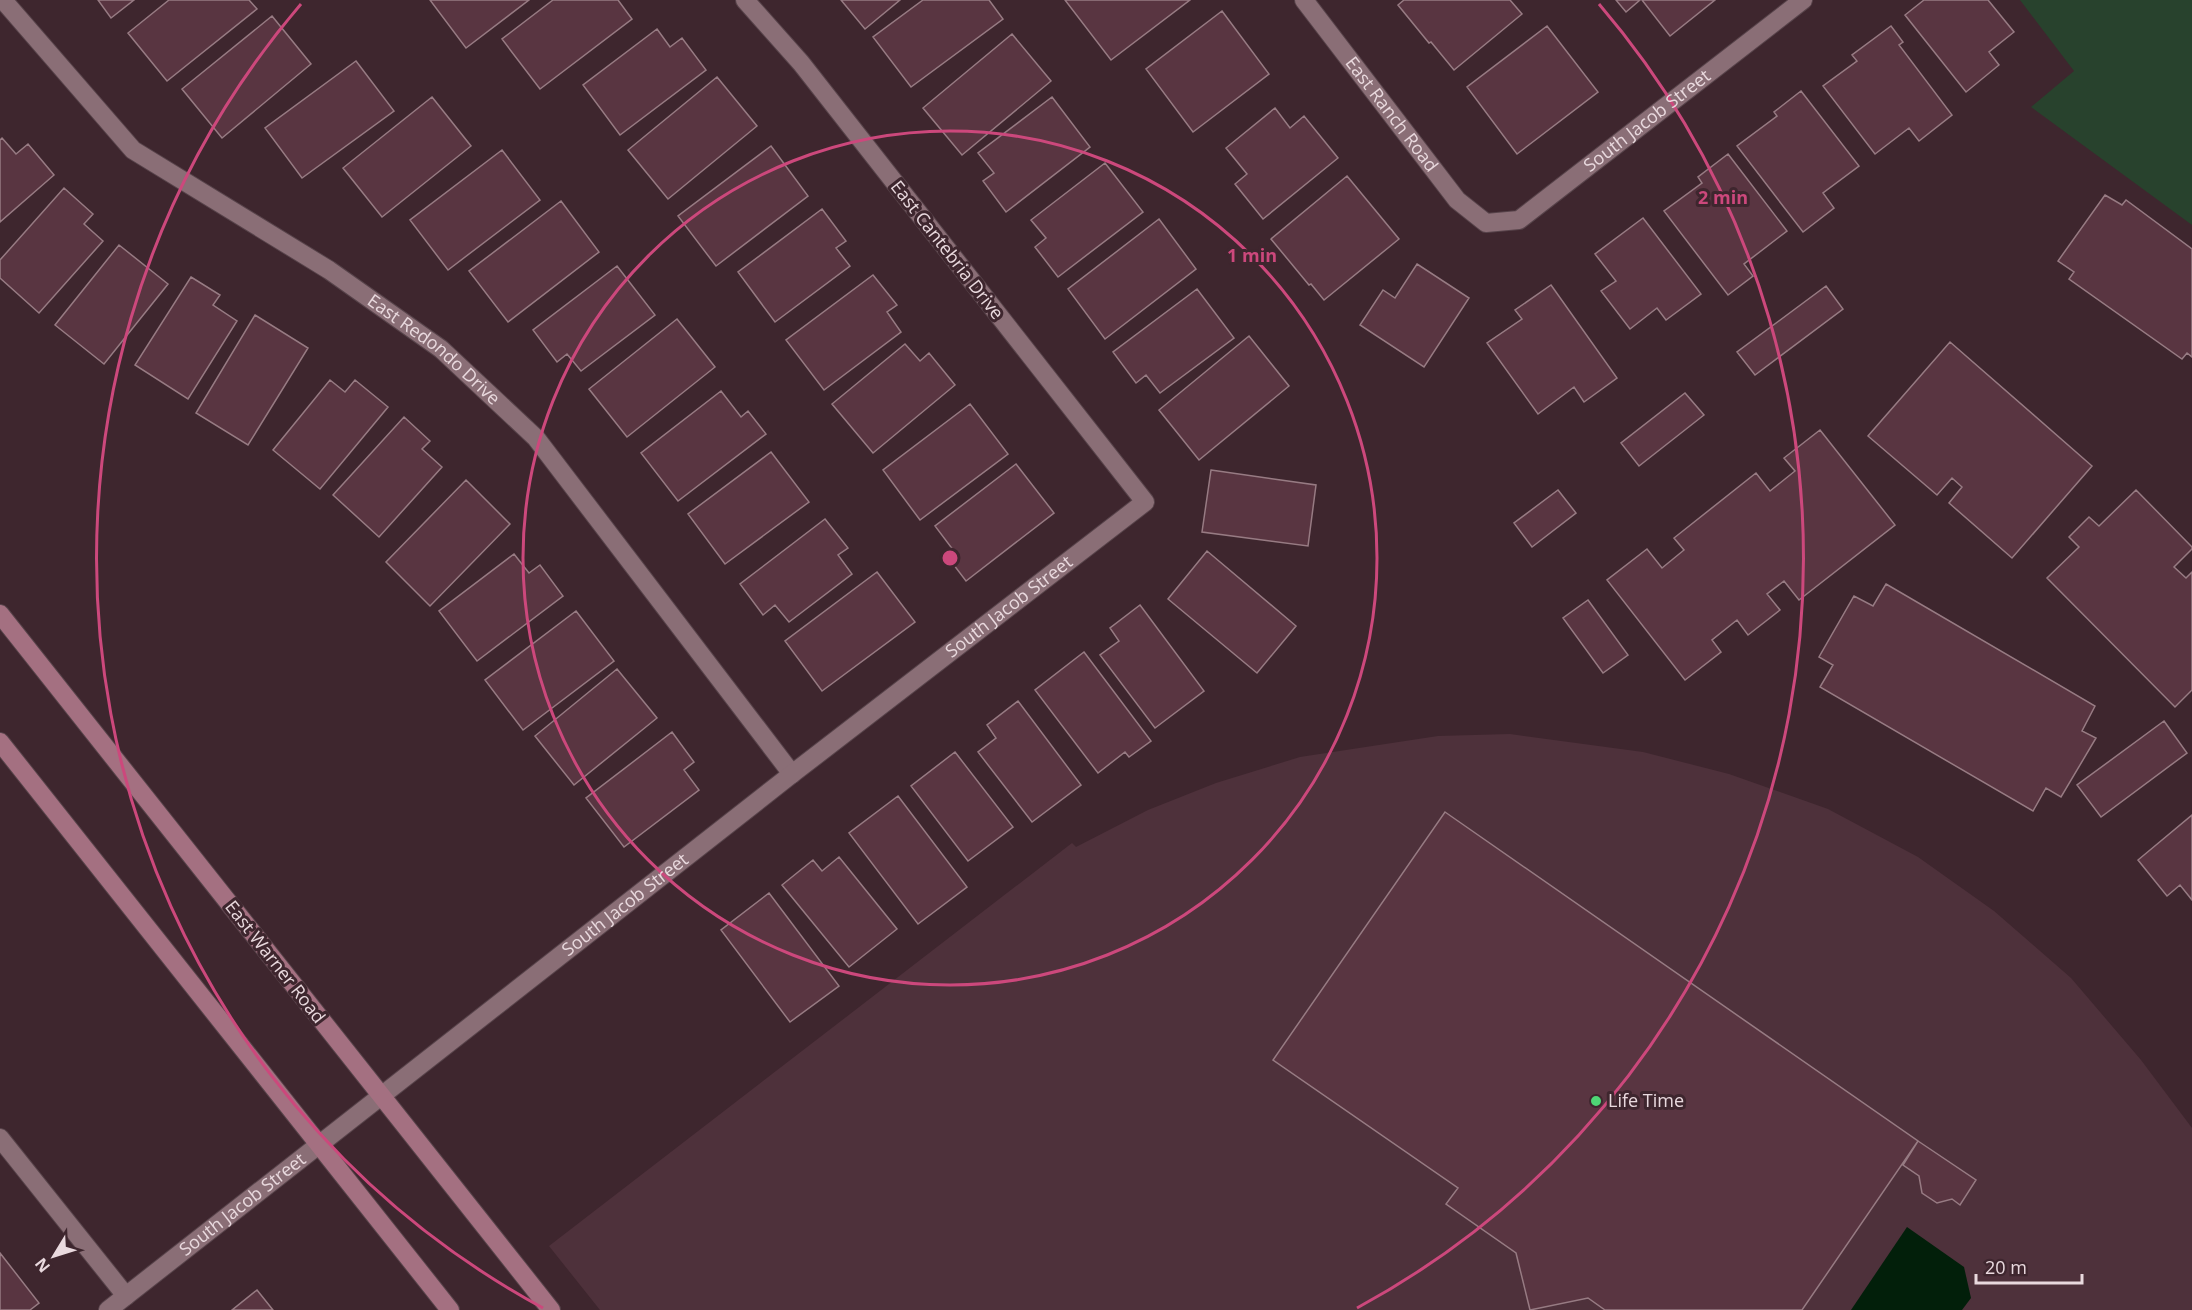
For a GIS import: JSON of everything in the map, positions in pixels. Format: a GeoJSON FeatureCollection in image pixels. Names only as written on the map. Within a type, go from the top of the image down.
{"type":"FeatureCollection","features":[{"type":"Feature","properties":{"kind":"main road","name":"East Warner Road"},"geometry":{"type":"LineString","coordinates":[[0,614],[551,1310]]}},
{"type":"Feature","properties":{"kind":"main road"},"geometry":{"type":"LineString","coordinates":[[0,742],[450,1310]]}},
{"type":"Feature","properties":{"kind":"street","name":"East Redondo Drive"},"geometry":{"type":"LineString","coordinates":[[3,0],[134,150],[329,270],[441,349],[536,438],[792,774]]}},
{"type":"Feature","properties":{"kind":"street","name":"East Cantebria Drive"},"geometry":{"type":"LineString","coordinates":[[746,0],[801,63],[1144,502]]}},
{"type":"Feature","properties":{"kind":"street","name":"East Ranch Road"},"geometry":{"type":"LineString","coordinates":[[1304,0],[1457,200],[1486,223]]}},
{"type":"Feature","properties":{"kind":"street","name":"South Jacob Street"},"geometry":{"type":"LineString","coordinates":[[1486,223],[1519,220],[1803,0]]}},
{"type":"Feature","properties":{"kind":"street","name":"South Jacob Street"},"geometry":{"type":"LineString","coordinates":[[108,1310],[792,774],[1144,502]]}},
{"type":"Feature","properties":{"kind":"street"},"geometry":{"type":"LineString","coordinates":[[0,1138],[126,1296]]}},
{"type":"Feature","properties":{"kind":"shaded area"},"geometry":{"type":"Polygon","coordinates":[[[2020,0],[2192,0],[2192,225],[2031,107],[2074,71],[2020,0]]]}},
{"type":"Feature","properties":{"kind":"shaded area"},"geometry":{"type":"Polygon","coordinates":[[[1510,734],[1643,752],[1729,774],[1828,809],[1918,857],[1994,911],[2071,978],[2141,1060],[2192,1128],[2192,1310],[600,1310],[549,1246],[1072,843],[1076,847],[1148,810],[1216,783],[1300,757],[1438,736],[1510,734]]]}},
{"type":"Feature","properties":{"kind":"shaded area"},"geometry":{"type":"Polygon","coordinates":[[[1907,1227],[1964,1267],[1971,1298],[1962,1310],[1851,1310],[1907,1227]]]}},
{"type":"Feature","properties":{"kind":"building"},"geometry":{"type":"Polygon","coordinates":[[[98,0],[134,0],[111,18],[98,0]]]}},
{"type":"Feature","properties":{"kind":"building"},"geometry":{"type":"Polygon","coordinates":[[[169,0],[249,0],[257,9],[167,81],[128,33],[169,0]]]}},
{"type":"Feature","properties":{"kind":"building"},"geometry":{"type":"Polygon","coordinates":[[[430,0],[529,0],[466,48],[430,0]]]}},
{"type":"Feature","properties":{"kind":"building"},"geometry":{"type":"Polygon","coordinates":[[[553,0],[618,0],[632,19],[540,89],[502,39],[553,0]]]}},
{"type":"Feature","properties":{"kind":"building"},"geometry":{"type":"Polygon","coordinates":[[[841,0],[900,0],[865,29],[841,0]]]}},
{"type":"Feature","properties":{"kind":"building"},"geometry":{"type":"Polygon","coordinates":[[[923,0],[989,0],[1003,19],[911,87],[873,37],[923,0]]]}},
{"type":"Feature","properties":{"kind":"building"},"geometry":{"type":"Polygon","coordinates":[[[1065,0],[1190,0],[1111,60],[1065,0]]]}},
{"type":"Feature","properties":{"kind":"building"},"geometry":{"type":"Polygon","coordinates":[[[1404,0],[1510,0],[1522,14],[1454,70],[1398,5],[1404,0]]]}},
{"type":"Feature","properties":{"kind":"building"},"geometry":{"type":"Polygon","coordinates":[[[1616,0],[1640,0],[1626,12],[1616,0]]]}},
{"type":"Feature","properties":{"kind":"building"},"geometry":{"type":"Polygon","coordinates":[[[1642,0],[1715,0],[1670,36],[1642,0]]]}},
{"type":"Feature","properties":{"kind":"building"},"geometry":{"type":"Polygon","coordinates":[[[1924,0],[1988,0],[2014,32],[1989,52],[1999,65],[1966,92],[1905,15],[1924,0]]]}},
{"type":"Feature","properties":{"kind":"building"},"geometry":{"type":"Polygon","coordinates":[[[1222,11],[1269,74],[1193,132],[1146,69],[1222,11]]]}},
{"type":"Feature","properties":{"kind":"building"},"geometry":{"type":"Polygon","coordinates":[[[272,16],[311,64],[222,138],[182,89],[272,16]]]}},
{"type":"Feature","properties":{"kind":"building"},"geometry":{"type":"Polygon","coordinates":[[[1547,26],[1598,92],[1517,154],[1467,87],[1547,26]]]}},
{"type":"Feature","properties":{"kind":"building"},"geometry":{"type":"Polygon","coordinates":[[[1891,26],[1903,42],[1899,45],[1952,115],[1919,141],[1909,128],[1875,154],[1823,86],[1857,61],[1852,55],[1891,26]]]}},
{"type":"Feature","properties":{"kind":"building"},"geometry":{"type":"Polygon","coordinates":[[[657,29],[670,47],[682,38],[706,70],[620,135],[583,85],[657,29]]]}},
{"type":"Feature","properties":{"kind":"building"},"geometry":{"type":"Polygon","coordinates":[[[1012,34],[1051,81],[962,155],[923,108],[1012,34]]]}},
{"type":"Feature","properties":{"kind":"building"},"geometry":{"type":"Polygon","coordinates":[[[356,61],[394,111],[302,178],[265,128],[356,61]]]}},
{"type":"Feature","properties":{"kind":"building"},"geometry":{"type":"Polygon","coordinates":[[[717,77],[757,126],[668,199],[628,150],[717,77]]]}},
{"type":"Feature","properties":{"kind":"building"},"geometry":{"type":"Polygon","coordinates":[[[1801,91],[1859,166],[1823,193],[1834,208],[1803,232],[1737,146],[1777,116],[1774,112],[1801,91]]]}},
{"type":"Feature","properties":{"kind":"building"},"geometry":{"type":"Polygon","coordinates":[[[432,97],[471,146],[382,217],[343,168],[432,97]]]}},
{"type":"Feature","properties":{"kind":"building"},"geometry":{"type":"Polygon","coordinates":[[[1052,97],[1090,147],[1006,212],[983,181],[994,173],[978,153],[1052,97]]]}},
{"type":"Feature","properties":{"kind":"building"},"geometry":{"type":"Polygon","coordinates":[[[1275,108],[1290,128],[1304,116],[1338,158],[1263,219],[1235,184],[1247,174],[1226,148],[1275,108]]]}},
{"type":"Feature","properties":{"kind":"building"},"geometry":{"type":"Polygon","coordinates":[[[2,138],[16,154],[28,144],[54,175],[0,222],[0,140],[2,138]]]}},
{"type":"Feature","properties":{"kind":"building"},"geometry":{"type":"Polygon","coordinates":[[[771,146],[808,196],[716,266],[678,216],[771,146]]]}},
{"type":"Feature","properties":{"kind":"building"},"geometry":{"type":"Polygon","coordinates":[[[502,150],[540,200],[448,270],[410,220],[502,150]]]}},
{"type":"Feature","properties":{"kind":"building"},"geometry":{"type":"Polygon","coordinates":[[[1728,154],[1787,231],[1744,264],[1753,276],[1728,295],[1664,211],[1702,183],[1698,177],[1728,154]]]}},
{"type":"Feature","properties":{"kind":"building"},"geometry":{"type":"Polygon","coordinates":[[[1105,163],[1143,212],[1058,277],[1035,247],[1046,238],[1031,220],[1105,163]]]}},
{"type":"Feature","properties":{"kind":"building"},"geometry":{"type":"Polygon","coordinates":[[[1347,176],[1399,239],[1324,300],[1271,239],[1347,176]]]}},
{"type":"Feature","properties":{"kind":"building"},"geometry":{"type":"Polygon","coordinates":[[[64,188],[93,214],[84,224],[103,241],[39,313],[0,278],[0,260],[64,188]]]}},
{"type":"Feature","properties":{"kind":"building"},"geometry":{"type":"Polygon","coordinates":[[[2105,195],[2122,205],[2126,200],[2192,249],[2192,357],[2187,353],[2182,359],[2069,279],[2074,272],[2058,261],[2105,195]]]}},
{"type":"Feature","properties":{"kind":"building"},"geometry":{"type":"Polygon","coordinates":[[[561,201],[599,252],[508,322],[469,271],[561,201]]]}},
{"type":"Feature","properties":{"kind":"building"},"geometry":{"type":"Polygon","coordinates":[[[822,209],[846,241],[836,248],[850,266],[775,322],[738,272],[822,209]]]}},
{"type":"Feature","properties":{"kind":"building"},"geometry":{"type":"Polygon","coordinates":[[[1643,218],[1701,294],[1666,320],[1657,308],[1630,329],[1601,291],[1616,281],[1595,254],[1643,218]]]}},
{"type":"Feature","properties":{"kind":"building"},"geometry":{"type":"Polygon","coordinates":[[[1159,219],[1196,269],[1105,339],[1068,289],[1159,219]]]}},
{"type":"Feature","properties":{"kind":"building"},"geometry":{"type":"Polygon","coordinates":[[[119,245],[168,284],[104,364],[55,325],[119,245]]]}},
{"type":"Feature","properties":{"kind":"building"},"geometry":{"type":"Polygon","coordinates":[[[1417,264],[1469,298],[1424,367],[1360,325],[1383,290],[1395,298],[1417,264]]]}},
{"type":"Feature","properties":{"kind":"building"},"geometry":{"type":"Polygon","coordinates":[[[617,266],[655,315],[581,371],[567,354],[557,362],[533,330],[617,266]]]}},
{"type":"Feature","properties":{"kind":"building"},"geometry":{"type":"Polygon","coordinates":[[[873,275],[897,305],[887,312],[901,332],[824,390],[786,340],[873,275]]]}},
{"type":"Feature","properties":{"kind":"building"},"geometry":{"type":"Polygon","coordinates":[[[191,277],[220,295],[213,305],[237,321],[188,399],[135,365],[191,277]]]}},
{"type":"Feature","properties":{"kind":"building"},"geometry":{"type":"Polygon","coordinates":[[[1551,285],[1617,378],[1584,402],[1574,387],[1538,414],[1487,343],[1522,319],[1515,310],[1551,285]]]}},
{"type":"Feature","properties":{"kind":"building"},"geometry":{"type":"Polygon","coordinates":[[[1826,286],[1843,309],[1755,375],[1737,352],[1826,286]]]}},
{"type":"Feature","properties":{"kind":"building"},"geometry":{"type":"Polygon","coordinates":[[[1197,289],[1234,338],[1160,393],[1146,375],[1136,383],[1113,352],[1197,289]]]}},
{"type":"Feature","properties":{"kind":"building"},"geometry":{"type":"Polygon","coordinates":[[[255,315],[308,348],[248,445],[196,413],[255,315]]]}},
{"type":"Feature","properties":{"kind":"building"},"geometry":{"type":"Polygon","coordinates":[[[677,319],[715,367],[627,437],[589,389],[677,319]]]}},
{"type":"Feature","properties":{"kind":"building"},"geometry":{"type":"Polygon","coordinates":[[[1249,336],[1289,386],[1199,460],[1159,410],[1249,336]]]}},
{"type":"Feature","properties":{"kind":"building"},"geometry":{"type":"Polygon","coordinates":[[[1950,342],[2092,466],[2012,558],[1949,503],[1962,487],[1952,478],[1937,495],[1868,436],[1950,342]]]}},
{"type":"Feature","properties":{"kind":"building"},"geometry":{"type":"Polygon","coordinates":[[[905,344],[920,361],[929,353],[955,385],[873,453],[832,404],[905,344]]]}},
{"type":"Feature","properties":{"kind":"building"},"geometry":{"type":"Polygon","coordinates":[[[330,380],[345,392],[355,380],[388,407],[320,489],[273,450],[330,380]]]}},
{"type":"Feature","properties":{"kind":"building"},"geometry":{"type":"Polygon","coordinates":[[[721,391],[741,417],[748,411],[766,434],[678,501],[641,453],[721,391]]]}},
{"type":"Feature","properties":{"kind":"building"},"geometry":{"type":"Polygon","coordinates":[[[1685,393],[1704,415],[1639,466],[1621,443],[1685,393]]]}},
{"type":"Feature","properties":{"kind":"building"},"geometry":{"type":"Polygon","coordinates":[[[970,404],[1008,454],[920,520],[883,470],[970,404]]]}},
{"type":"Feature","properties":{"kind":"building"},"geometry":{"type":"Polygon","coordinates":[[[404,417],[430,441],[422,449],[442,467],[379,537],[333,495],[404,417]]]}},
{"type":"Feature","properties":{"kind":"building"},"geometry":{"type":"Polygon","coordinates":[[[1820,430],[1895,525],[1799,600],[1784,581],[1767,594],[1780,610],[1748,635],[1737,620],[1712,640],[1721,652],[1685,680],[1607,580],[1647,549],[1662,568],[1684,550],[1674,538],[1756,473],[1770,491],[1795,471],[1784,458],[1820,430]]]}},
{"type":"Feature","properties":{"kind":"building"},"geometry":{"type":"Polygon","coordinates":[[[771,452],[809,502],[725,564],[688,514],[771,452]]]}},
{"type":"Feature","properties":{"kind":"building"},"geometry":{"type":"Polygon","coordinates":[[[1016,464],[1054,513],[966,581],[950,560],[957,555],[935,526],[1016,464]]]}},
{"type":"Feature","properties":{"kind":"building"},"geometry":{"type":"Polygon","coordinates":[[[1211,470],[1316,485],[1308,546],[1202,532],[1211,470]]]}},
{"type":"Feature","properties":{"kind":"building"},"geometry":{"type":"Polygon","coordinates":[[[466,480],[510,524],[430,606],[386,562],[466,480]]]}},
{"type":"Feature","properties":{"kind":"building"},"geometry":{"type":"Polygon","coordinates":[[[1558,490],[1576,513],[1532,547],[1514,523],[1558,490]]]}},
{"type":"Feature","properties":{"kind":"building"},"geometry":{"type":"Polygon","coordinates":[[[2136,490],[2192,547],[2174,567],[2186,578],[2192,572],[2192,690],[2175,707],[2047,578],[2079,547],[2069,537],[2089,517],[2099,526],[2136,490]]]}},
{"type":"Feature","properties":{"kind":"building"},"geometry":{"type":"Polygon","coordinates":[[[825,519],[848,548],[838,555],[852,574],[789,622],[775,605],[763,615],[740,584],[825,519]]]}},
{"type":"Feature","properties":{"kind":"building"},"geometry":{"type":"Polygon","coordinates":[[[1207,551],[1296,626],[1257,673],[1168,599],[1207,551]]]}},
{"type":"Feature","properties":{"kind":"building"},"geometry":{"type":"Polygon","coordinates":[[[514,554],[529,573],[540,565],[563,596],[477,661],[439,611],[514,554]]]}},
{"type":"Feature","properties":{"kind":"building"},"geometry":{"type":"Polygon","coordinates":[[[877,572],[915,622],[822,691],[785,641],[877,572]]]}},
{"type":"Feature","properties":{"kind":"building"},"geometry":{"type":"Polygon","coordinates":[[[1886,584],[2095,706],[2082,731],[2096,738],[2061,797],[2046,788],[2033,811],[1820,687],[1833,665],[1819,657],[1854,596],[1873,606],[1886,584]]]}},
{"type":"Feature","properties":{"kind":"building"},"geometry":{"type":"Polygon","coordinates":[[[1588,600],[1628,655],[1603,673],[1563,618],[1588,600]]]}},
{"type":"Feature","properties":{"kind":"building"},"geometry":{"type":"Polygon","coordinates":[[[1140,605],[1204,691],[1155,728],[1100,655],[1119,641],[1110,628],[1140,605]]]}},
{"type":"Feature","properties":{"kind":"building"},"geometry":{"type":"Polygon","coordinates":[[[576,611],[614,661],[523,730],[485,680],[576,611]]]}},
{"type":"Feature","properties":{"kind":"building"},"geometry":{"type":"Polygon","coordinates":[[[1084,652],[1151,741],[1129,757],[1125,752],[1098,773],[1035,690],[1084,652]]]}},
{"type":"Feature","properties":{"kind":"building"},"geometry":{"type":"Polygon","coordinates":[[[617,669],[657,718],[574,785],[535,736],[617,669]]]}},
{"type":"Feature","properties":{"kind":"building"},"geometry":{"type":"Polygon","coordinates":[[[1018,701],[1081,785],[1032,822],[978,752],[996,738],[987,725],[1018,701]]]}},
{"type":"Feature","properties":{"kind":"building"},"geometry":{"type":"Polygon","coordinates":[[[2164,721],[2187,753],[2101,817],[2077,785],[2164,721]]]}},
{"type":"Feature","properties":{"kind":"building"},"geometry":{"type":"Polygon","coordinates":[[[672,732],[694,762],[684,770],[699,790],[624,847],[586,798],[672,732]]]}},
{"type":"Feature","properties":{"kind":"building"},"geometry":{"type":"Polygon","coordinates":[[[955,752],[1013,827],[968,861],[911,786],[955,752]]]}},
{"type":"Feature","properties":{"kind":"building"},"geometry":{"type":"Polygon","coordinates":[[[898,796],[967,887],[918,924],[849,833],[898,796]]]}},
{"type":"Feature","properties":{"kind":"building","name":"Life Time"},"geometry":{"type":"Polygon","coordinates":[[[1445,812],[1918,1141],[1802,1310],[1605,1310],[1588,1298],[1530,1310],[1516,1253],[1446,1204],[1458,1188],[1273,1060],[1445,812]]]}},
{"type":"Feature","properties":{"kind":"building"},"geometry":{"type":"Polygon","coordinates":[[[2192,815],[2192,900],[2180,885],[2167,896],[2138,860],[2192,815]]]}},
{"type":"Feature","properties":{"kind":"building"},"geometry":{"type":"Polygon","coordinates":[[[839,857],[897,929],[849,967],[782,885],[813,860],[822,871],[839,857]]]}},
{"type":"Feature","properties":{"kind":"building"},"geometry":{"type":"Polygon","coordinates":[[[769,893],[839,986],[790,1022],[721,930],[769,893]]]}},
{"type":"Feature","properties":{"kind":"building"},"geometry":{"type":"Polygon","coordinates":[[[1918,1141],[1976,1180],[1960,1205],[1952,1199],[1937,1203],[1922,1193],[1919,1176],[1903,1165],[1918,1141]]]}},
{"type":"Feature","properties":{"kind":"building"},"geometry":{"type":"Polygon","coordinates":[[[0,1253],[39,1303],[30,1310],[0,1310],[0,1253]]]}},
{"type":"Feature","properties":{"kind":"building"},"geometry":{"type":"Polygon","coordinates":[[[257,1290],[273,1310],[232,1310],[257,1290]]]}},
{"type":"Feature","properties":{"kind":"place","name":"Life Time"},"geometry":{"type":"Point","coordinates":[1596,1101]}}]}
